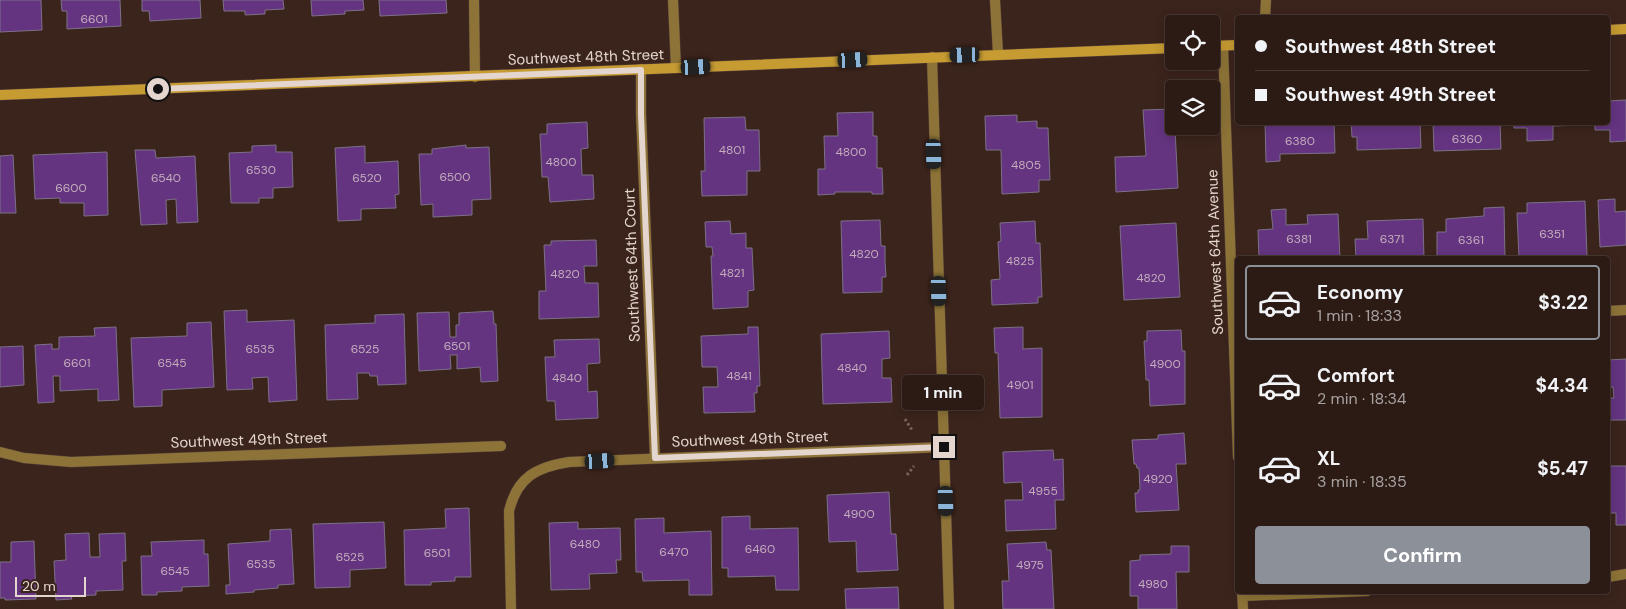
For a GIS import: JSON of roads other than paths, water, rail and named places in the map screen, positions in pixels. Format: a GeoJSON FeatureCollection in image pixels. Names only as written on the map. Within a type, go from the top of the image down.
{"type":"FeatureCollection","features":[{"type":"Feature","properties":{"kind":"street"},"geometry":{"type":"LineString","coordinates":[[474,0],[475,76]]}},
{"type":"Feature","properties":{"kind":"street"},"geometry":{"type":"LineString","coordinates":[[674,0],[676,68]]}},
{"type":"Feature","properties":{"kind":"street"},"geometry":{"type":"LineString","coordinates":[[995,0],[998,54]]}},
{"type":"Feature","properties":{"kind":"street"},"geometry":{"type":"LineString","coordinates":[[1265,15],[1266,0]]}},
{"type":"Feature","properties":{"kind":"street"},"geometry":{"type":"LineString","coordinates":[[1610,30],[1626,29]]}},
{"type":"Feature","properties":{"kind":"street"},"geometry":{"type":"LineString","coordinates":[[1223,46],[1235,45]]}},
{"type":"Feature","properties":{"kind":"street","name":"Southwest 64th Avenue"},"geometry":{"type":"LineString","coordinates":[[1223,46],[1235,326]]}},
{"type":"Feature","properties":{"kind":"street","name":"Southwest 48th Street"},"geometry":{"type":"LineString","coordinates":[[0,95],[641,70],[932,56],[1165,48]]}},
{"type":"Feature","properties":{"kind":"street"},"geometry":{"type":"LineString","coordinates":[[932,56],[949,609]]}},
{"type":"Feature","properties":{"kind":"street","name":"Southwest 64th Court"},"geometry":{"type":"LineString","coordinates":[[641,70],[655,458]]}},
{"type":"Feature","properties":{"kind":"street"},"geometry":{"type":"LineString","coordinates":[[1610,311],[1626,310]]}},
{"type":"Feature","properties":{"kind":"street","name":"Southwest 49th Street"},"geometry":{"type":"LineString","coordinates":[[0,452],[24,458],[71,462],[501,446]]}},
{"type":"Feature","properties":{"kind":"street","name":"Southwest 49th Street"},"geometry":{"type":"LineString","coordinates":[[512,609],[509,511],[514,493],[519,485],[530,475],[546,467],[569,462],[944,447]]}},
{"type":"Feature","properties":{"kind":"street"},"geometry":{"type":"LineString","coordinates":[[1610,577],[1626,574]]}},
{"type":"Feature","properties":{"kind":"street"},"geometry":{"type":"LineString","coordinates":[[1243,594],[1243,609]]}}]}
